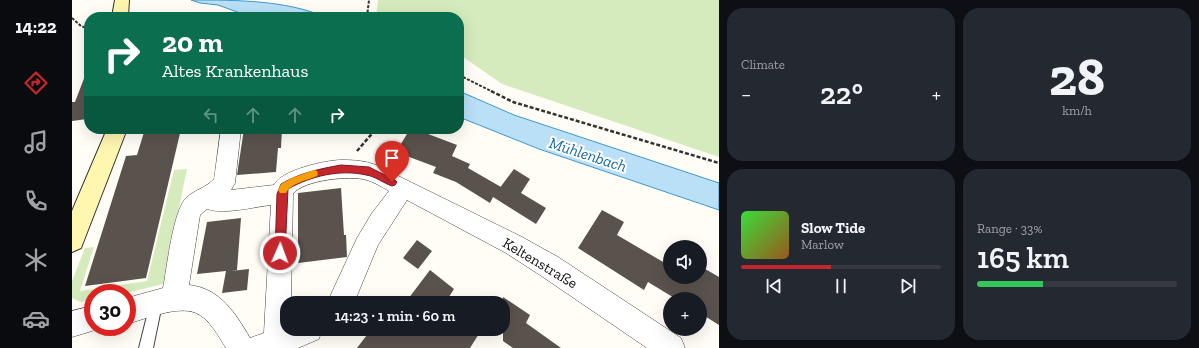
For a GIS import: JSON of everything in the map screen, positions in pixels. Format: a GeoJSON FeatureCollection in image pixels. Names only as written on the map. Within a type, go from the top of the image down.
{"type":"FeatureCollection","features":[{"type":"Feature","properties":{"kind":"main road"},"geometry":{"type":"LineString","coordinates":[[121,12],[122,0]]}},
{"type":"Feature","properties":{"kind":"main road"},"geometry":{"type":"LineString","coordinates":[[72,240],[79,209],[115,134]]}},
{"type":"Feature","properties":{"kind":"street"},"geometry":{"type":"LineString","coordinates":[[165,301],[189,213],[194,205],[217,191],[224,183],[230,134]]}},
{"type":"Feature","properties":{"kind":"street","name":"Keltenstraße"},"geometry":{"type":"LineString","coordinates":[[282,194],[284,187],[295,180],[314,174],[341,169],[369,171],[514,246],[549,266],[670,348]]}},
{"type":"Feature","properties":{"kind":"street"},"geometry":{"type":"LineString","coordinates":[[345,296],[361,255],[379,220],[404,188]]}},
{"type":"Feature","properties":{"kind":"street"},"geometry":{"type":"LineString","coordinates":[[206,198],[213,201],[223,201],[282,194],[268,345],[290,336]]}},
{"type":"Feature","properties":{"kind":"street"},"geometry":{"type":"LineString","coordinates":[[136,309],[165,301],[192,298],[210,306],[228,327],[241,348]]}},
{"type":"Feature","properties":{"kind":"street"},"geometry":{"type":"LineString","coordinates":[[72,324],[84,321]]}},
{"type":"Feature","properties":{"kind":"lane"},"geometry":{"type":"LineString","coordinates":[[146,348],[165,301]]}},
{"type":"Feature","properties":{"kind":"path"},"geometry":{"type":"LineString","coordinates":[[368,12],[369,0]]}},
{"type":"Feature","properties":{"kind":"path"},"geometry":{"type":"LineString","coordinates":[[72,18],[84,27]]}},
{"type":"Feature","properties":{"kind":"path"},"geometry":{"type":"LineString","coordinates":[[464,78],[512,102],[719,163]]}},
{"type":"Feature","properties":{"kind":"green space"},"geometry":{"type":"Polygon","coordinates":[[[378,0],[719,0],[719,157],[502,84],[464,57],[464,12],[377,12],[378,0]]]}},
{"type":"Feature","properties":{"kind":"green space"},"geometry":{"type":"Polygon","coordinates":[[[187,169],[163,284],[136,291],[136,284],[127,284],[147,281],[174,170],[187,169]]]}},
{"type":"Feature","properties":{"kind":"green space"},"geometry":{"type":"Polygon","coordinates":[[[94,247],[80,291],[84,290],[84,302],[81,302],[72,298],[72,281],[85,248],[94,247]]]}},
{"type":"Feature","properties":{"kind":"water"},"geometry":{"type":"Polygon","coordinates":[[[191,0],[260,2],[294,7],[312,12],[237,12],[218,5],[200,3],[191,0]]]}},
{"type":"Feature","properties":{"kind":"water","name":"Mühlenbach"},"geometry":{"type":"Polygon","coordinates":[[[464,93],[514,115],[719,183],[719,210],[539,149],[464,119],[464,93]]]}},
{"type":"Feature","properties":{"kind":"building"},"geometry":{"type":"Polygon","coordinates":[[[84,78],[84,119],[72,121],[72,102],[75,102],[84,78]]]}},
{"type":"Feature","properties":{"kind":"building"},"geometry":{"type":"Polygon","coordinates":[[[143,134],[180,134],[146,278],[100,284],[86,284],[126,156],[137,155],[143,134]]]}},
{"type":"Feature","properties":{"kind":"building"},"geometry":{"type":"Polygon","coordinates":[[[243,134],[282,134],[281,148],[278,148],[276,172],[237,175],[243,134]]]}},
{"type":"Feature","properties":{"kind":"building"},"geometry":{"type":"Polygon","coordinates":[[[407,134],[428,134],[457,145],[452,156],[470,164],[468,168],[501,187],[514,169],[530,179],[521,193],[546,208],[536,224],[493,197],[490,203],[456,182],[433,173],[436,167],[396,152],[407,134]]]}},
{"type":"Feature","properties":{"kind":"building"},"geometry":{"type":"Polygon","coordinates":[[[341,188],[347,257],[298,263],[298,193],[341,188]]]}},
{"type":"Feature","properties":{"kind":"building"},"geometry":{"type":"Polygon","coordinates":[[[602,210],[624,222],[617,235],[663,262],[663,284],[707,284],[707,270],[719,277],[719,325],[707,317],[707,292],[664,292],[648,282],[644,290],[578,248],[602,210]]]}},
{"type":"Feature","properties":{"kind":"building"},"geometry":{"type":"Polygon","coordinates":[[[241,218],[237,270],[231,271],[249,269],[247,290],[222,293],[226,271],[197,274],[207,222],[241,218]]]}},
{"type":"Feature","properties":{"kind":"building"},"geometry":{"type":"Polygon","coordinates":[[[417,240],[432,251],[418,269],[403,258],[417,240]]]}},
{"type":"Feature","properties":{"kind":"building"},"geometry":{"type":"Polygon","coordinates":[[[430,270],[454,289],[450,296],[410,296],[430,270]]]}},
{"type":"Feature","properties":{"kind":"building"},"geometry":{"type":"Polygon","coordinates":[[[510,302],[530,315],[526,323],[561,348],[513,348],[503,341],[503,336],[510,336],[510,302]]]}},
{"type":"Feature","properties":{"kind":"building"},"geometry":{"type":"Polygon","coordinates":[[[366,336],[478,336],[470,348],[357,348],[366,336]]]}},
{"type":"Feature","properties":{"kind":"slow traffic"},"geometry":{"type":"LineString","coordinates":[[283,190],[284,187],[295,180],[314,174]]}},
{"type":"Feature","properties":{"kind":"route"},"geometry":{"type":"LineString","coordinates":[[280,253],[282,194],[284,187],[295,180],[314,174],[341,169],[369,171],[392,182]]}}]}
